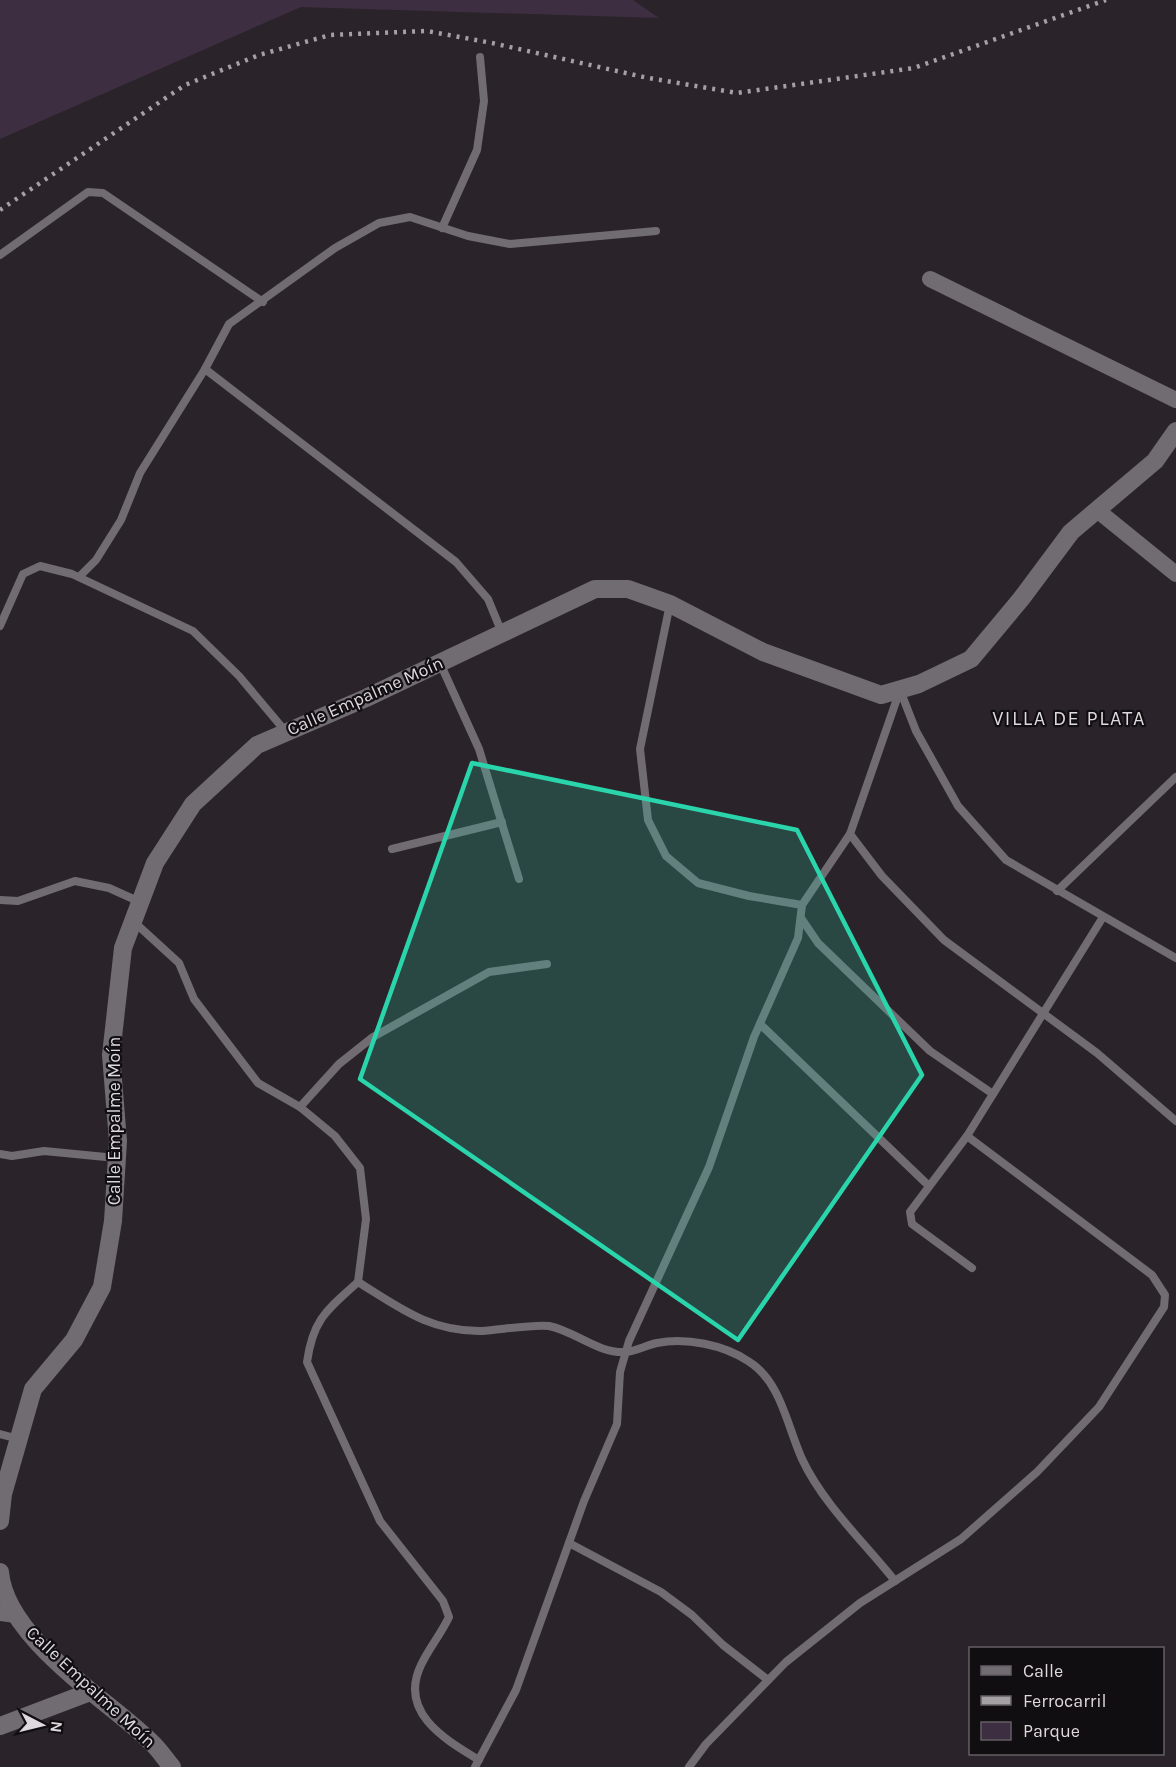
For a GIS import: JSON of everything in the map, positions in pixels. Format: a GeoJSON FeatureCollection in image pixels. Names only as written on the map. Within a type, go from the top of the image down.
{"type":"FeatureCollection","features":[{"type":"Feature","properties":{"kind":"street"},"geometry":{"type":"LineString","coordinates":[[930,279],[1176,400]]}},
{"type":"Feature","properties":{"kind":"street","name":"Calle Empalme Moín"},"geometry":{"type":"LineString","coordinates":[[0,1521],[3,1494],[33,1389],[74,1340],[102,1287],[113,1221],[117,1158],[111,1055],[123,948],[155,863],[193,804],[257,745],[440,663],[596,589],[628,589],[670,604],[764,652],[881,695],[919,684],[970,658],[1021,598],[1071,532],[1155,461],[1176,431]]}},
{"type":"Feature","properties":{"kind":"street"},"geometry":{"type":"LineString","coordinates":[[1097,510],[1176,574]]}},
{"type":"Feature","properties":{"kind":"street","name":"Calle Empalme Moín"},"geometry":{"type":"LineString","coordinates":[[0,1572],[8,1614],[90,1692],[152,1743],[172,1767]]}},
{"type":"Feature","properties":{"kind":"street"},"geometry":{"type":"LineString","coordinates":[[0,1726],[90,1692]]}},
{"type":"Feature","properties":{"kind":"lane"},"geometry":{"type":"LineString","coordinates":[[442,228],[477,150],[484,101],[480,57]]}},
{"type":"Feature","properties":{"kind":"lane"},"geometry":{"type":"LineString","coordinates":[[0,255],[88,192],[103,193],[263,302]]}},
{"type":"Feature","properties":{"kind":"lane"},"geometry":{"type":"LineString","coordinates":[[79,577],[96,560],[121,520],[140,473],[205,369],[229,324],[263,302],[335,248],[379,223],[410,217],[468,237],[510,244],[656,231]]}},
{"type":"Feature","properties":{"kind":"lane"},"geometry":{"type":"LineString","coordinates":[[205,369],[456,562],[488,599],[503,633]]}},
{"type":"Feature","properties":{"kind":"lane"},"geometry":{"type":"LineString","coordinates":[[0,626],[23,574],[40,566],[79,577],[193,632],[239,676],[286,732]]}},
{"type":"Feature","properties":{"kind":"lane"},"geometry":{"type":"LineString","coordinates":[[670,604],[640,749],[648,820],[666,856],[698,883],[749,896],[802,905]]}},
{"type":"Feature","properties":{"kind":"lane"},"geometry":{"type":"LineString","coordinates":[[440,663],[479,749],[519,879]]}},
{"type":"Feature","properties":{"kind":"lane"},"geometry":{"type":"LineString","coordinates":[[133,921],[179,963],[194,999],[258,1083],[300,1107],[335,1136],[360,1168],[366,1219],[358,1282],[324,1313],[310,1336],[307,1362],[380,1521],[443,1601],[448,1617],[420,1666],[415,1685],[425,1720],[437,1734],[477,1763],[516,1690],[569,1543],[617,1424],[620,1372],[626,1352],[709,1167],[760,1024],[798,938],[802,905],[850,834],[900,690]]}},
{"type":"Feature","properties":{"kind":"lane"},"geometry":{"type":"LineString","coordinates":[[900,690],[916,731],[958,806],[1006,860],[1176,958]]}},
{"type":"Feature","properties":{"kind":"lane"},"geometry":{"type":"LineString","coordinates":[[1057,891],[1176,777]]}},
{"type":"Feature","properties":{"kind":"lane"},"geometry":{"type":"LineString","coordinates":[[392,849],[501,822]]}},
{"type":"Feature","properties":{"kind":"lane"},"geometry":{"type":"LineString","coordinates":[[850,834],[882,876],[944,940],[1097,1053],[1176,1121]]}},
{"type":"Feature","properties":{"kind":"lane"},"geometry":{"type":"LineString","coordinates":[[0,900],[18,901],[75,881],[109,888],[140,902]]}},
{"type":"Feature","properties":{"kind":"lane"},"geometry":{"type":"LineString","coordinates":[[972,1268],[912,1224],[910,1212],[967,1136],[1103,917]]}},
{"type":"Feature","properties":{"kind":"lane"},"geometry":{"type":"LineString","coordinates":[[801,918],[818,943],[930,1052],[993,1094]]}},
{"type":"Feature","properties":{"kind":"lane"},"geometry":{"type":"LineString","coordinates":[[300,1107],[339,1064],[373,1037],[489,972],[547,964]]}},
{"type":"Feature","properties":{"kind":"lane"},"geometry":{"type":"LineString","coordinates":[[760,1024],[929,1186]]}},
{"type":"Feature","properties":{"kind":"lane"},"geometry":{"type":"LineString","coordinates":[[689,1767],[706,1744],[786,1662],[860,1603],[961,1539],[1037,1472],[1099,1407],[1164,1306],[1165,1295],[1152,1275],[967,1136]]}},
{"type":"Feature","properties":{"kind":"lane"},"geometry":{"type":"LineString","coordinates":[[0,1154],[12,1156],[44,1151],[117,1158]]}},
{"type":"Feature","properties":{"kind":"lane"},"geometry":{"type":"LineString","coordinates":[[358,1282],[424,1323],[466,1331],[549,1326],[601,1348],[626,1352],[658,1343],[684,1341],[717,1348],[748,1361],[767,1377],[782,1406],[802,1460],[820,1490],[895,1581]]}},
{"type":"Feature","properties":{"kind":"lane"},"geometry":{"type":"LineString","coordinates":[[0,1434],[19,1439]]}},
{"type":"Feature","properties":{"kind":"lane"},"geometry":{"type":"LineString","coordinates":[[569,1543],[661,1592],[692,1615],[723,1645],[768,1680]]}},
{"type":"Feature","properties":{"kind":"highlighted area"},"geometry":{"type":"Polygon","coordinates":[[[472,763],[797,830],[922,1075],[738,1340],[360,1079],[472,763]]]}},
{"type":"Feature","properties":{"kind":"green space"},"geometry":{"type":"Polygon","coordinates":[[[0,0],[633,0],[659,18],[301,7],[0,139],[0,0]]]}},
{"type":"Feature","properties":{"kind":"railway"},"geometry":{"type":"LineString","coordinates":[[0,210],[185,85],[259,55],[330,35],[427,31],[648,78],[737,93],[914,68],[1106,0]]}},
{"type":"Feature","properties":{"kind":"district","name":"VILLA DE PLATA"},"geometry":{"type":"Point","coordinates":[1069,718]}}]}
